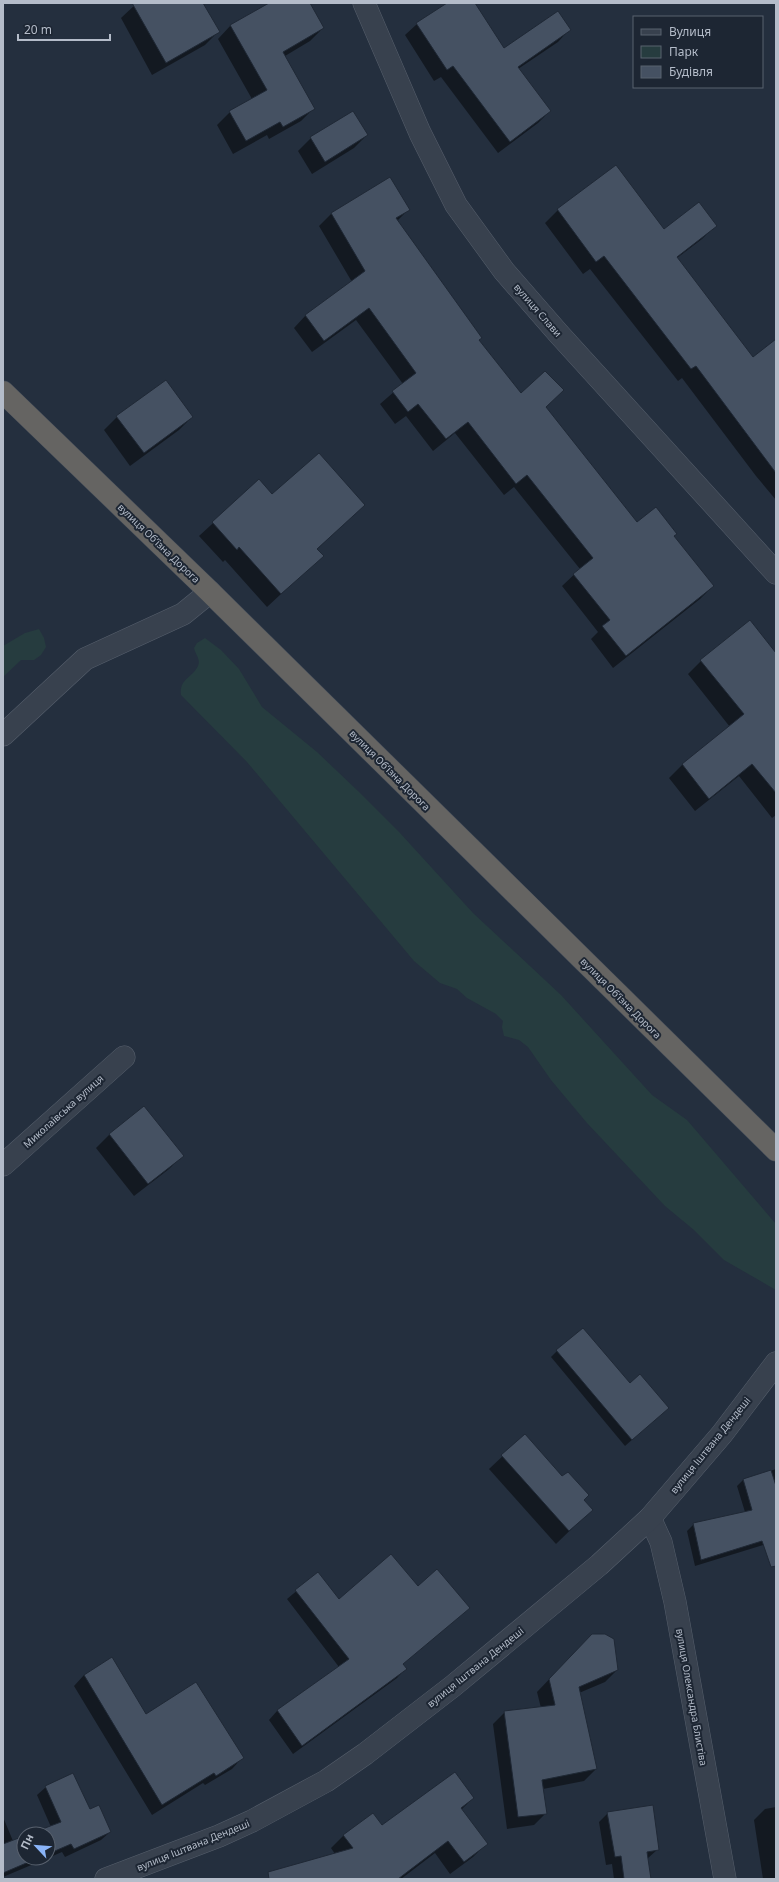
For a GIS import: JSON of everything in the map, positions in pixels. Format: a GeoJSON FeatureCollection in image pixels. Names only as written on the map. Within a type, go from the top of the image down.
{"type":"FeatureCollection","features":[{"type":"Feature","properties":{"kind":"highway","name":"вулиця Обʼїзна Дорога"},"geometry":{"type":"LineString","coordinates":[[3,392],[210,592],[776,1150]]}},
{"type":"Feature","properties":{"kind":"street","name":"вулиця Слави"},"geometry":{"type":"LineString","coordinates":[[364,3],[417,126],[456,205],[504,271],[529,300],[776,573]]}},
{"type":"Feature","properties":{"kind":"street"},"geometry":{"type":"LineString","coordinates":[[3,735],[85,659],[183,614],[210,592]]}},
{"type":"Feature","properties":{"kind":"street","name":"Миколаївська вулиця"},"geometry":{"type":"LineString","coordinates":[[3,1165],[124,1057]]}},
{"type":"Feature","properties":{"kind":"street","name":"вулиця Іштвана Дендеші"},"geometry":{"type":"LineString","coordinates":[[106,1879],[219,1836],[289,1802],[326,1781],[365,1754],[453,1686],[599,1565],[650,1518],[722,1434],[776,1363]]}},
{"type":"Feature","properties":{"kind":"street","name":"вулиця Олександра Блистіва"},"geometry":{"type":"LineString","coordinates":[[650,1518],[661,1542],[675,1602],[725,1879]]}},
{"type":"Feature","properties":{"kind":"green space"},"geometry":{"type":"Polygon","coordinates":[[[39,629],[44,638],[46,647],[41,655],[34,660],[21,660],[3,677],[3,646],[25,633],[39,629]]]}},
{"type":"Feature","properties":{"kind":"green space"},"geometry":{"type":"Polygon","coordinates":[[[205,638],[221,650],[239,669],[262,707],[317,752],[358,791],[400,833],[473,913],[561,995],[652,1095],[687,1120],[776,1224],[776,1290],[724,1260],[694,1230],[665,1206],[587,1123],[551,1080],[528,1047],[519,1040],[504,1036],[502,1027],[503,1021],[496,1014],[467,998],[457,989],[440,983],[414,961],[247,762],[181,695],[182,685],[199,663],[194,648],[197,643],[205,638]]]}},
{"type":"Feature","properties":{"kind":"building"},"geometry":{"type":"Polygon","coordinates":[[[132,3],[203,3],[220,32],[166,63],[132,3]]]}},
{"type":"Feature","properties":{"kind":"building"},"geometry":{"type":"Polygon","coordinates":[[[269,3],[310,3],[324,28],[283,52],[315,109],[283,127],[280,122],[246,141],[229,111],[267,90],[230,25],[269,3]]]}},
{"type":"Feature","properties":{"kind":"building"},"geometry":{"type":"Polygon","coordinates":[[[447,3],[475,3],[504,48],[558,11],[571,30],[518,67],[551,111],[510,142],[453,66],[447,70],[416,23],[447,3]]]}},
{"type":"Feature","properties":{"kind":"building"},"geometry":{"type":"Polygon","coordinates":[[[353,111],[368,135],[325,162],[310,137],[353,111]]]}},
{"type":"Feature","properties":{"kind":"building"},"geometry":{"type":"Polygon","coordinates":[[[616,165],[664,229],[699,202],[717,226],[677,257],[753,357],[776,339],[776,473],[696,366],[691,369],[604,256],[596,262],[557,209],[616,165]]]}},
{"type":"Feature","properties":{"kind":"building"},"geometry":{"type":"Polygon","coordinates":[[[390,177],[410,210],[396,218],[482,338],[479,340],[521,393],[545,371],[564,390],[546,407],[637,522],[656,507],[677,534],[674,536],[714,586],[626,656],[602,626],[610,620],[573,574],[593,558],[527,475],[516,484],[468,422],[446,439],[418,404],[408,412],[392,391],[416,373],[369,308],[324,341],[305,315],[365,271],[331,213],[390,177]]]}},
{"type":"Feature","properties":{"kind":"building"},"geometry":{"type":"Polygon","coordinates":[[[166,380],[193,417],[144,453],[116,416],[166,380]]]}},
{"type":"Feature","properties":{"kind":"building"},"geometry":{"type":"Polygon","coordinates":[[[319,453],[365,505],[317,549],[324,556],[281,594],[239,547],[237,550],[212,522],[259,479],[272,494],[319,453]]]}},
{"type":"Feature","properties":{"kind":"building"},"geometry":{"type":"Polygon","coordinates":[[[750,620],[776,653],[776,793],[752,764],[709,799],[682,764],[744,714],[700,660],[750,620]]]}},
{"type":"Feature","properties":{"kind":"building"},"geometry":{"type":"Polygon","coordinates":[[[144,1106],[184,1156],[148,1184],[109,1134],[144,1106]]]}},
{"type":"Feature","properties":{"kind":"building"},"geometry":{"type":"Polygon","coordinates":[[[583,1328],[630,1383],[640,1374],[669,1408],[632,1440],[556,1350],[583,1328]]]}},
{"type":"Feature","properties":{"kind":"building"},"geometry":{"type":"Polygon","coordinates":[[[525,1434],[562,1476],[568,1472],[589,1495],[584,1500],[593,1510],[569,1531],[501,1455],[525,1434]]]}},
{"type":"Feature","properties":{"kind":"building"},"geometry":{"type":"Polygon","coordinates":[[[771,1470],[776,1486],[776,1566],[771,1567],[762,1541],[701,1560],[693,1523],[752,1510],[743,1479],[771,1470]]]}},
{"type":"Feature","properties":{"kind":"building"},"geometry":{"type":"Polygon","coordinates":[[[391,1554],[418,1586],[437,1569],[470,1608],[403,1664],[407,1669],[302,1746],[277,1710],[349,1659],[295,1590],[318,1572],[339,1599],[391,1554]]]}},
{"type":"Feature","properties":{"kind":"building"},"geometry":{"type":"Polygon","coordinates":[[[592,1634],[605,1634],[614,1639],[618,1670],[579,1687],[597,1769],[542,1780],[547,1814],[518,1817],[504,1711],[555,1705],[549,1679],[592,1634]]]}},
{"type":"Feature","properties":{"kind":"building"},"geometry":{"type":"Polygon","coordinates":[[[112,1657],[146,1714],[196,1682],[244,1758],[216,1776],[214,1773],[162,1805],[84,1675],[112,1657]]]}},
{"type":"Feature","properties":{"kind":"building"},"geometry":{"type":"Polygon","coordinates":[[[455,1772],[474,1798],[461,1808],[488,1844],[464,1862],[448,1841],[398,1879],[269,1879],[268,1872],[353,1848],[343,1835],[373,1813],[382,1825],[455,1772]]]}},
{"type":"Feature","properties":{"kind":"building"},"geometry":{"type":"Polygon","coordinates":[[[73,1773],[90,1809],[99,1805],[111,1832],[74,1849],[71,1844],[56,1851],[56,1826],[50,1826],[61,1822],[45,1786],[73,1773]]]}},
{"type":"Feature","properties":{"kind":"building"},"geometry":{"type":"Polygon","coordinates":[[[653,1805],[659,1850],[647,1852],[651,1879],[624,1879],[621,1856],[615,1857],[607,1812],[653,1805]]]}},
{"type":"Feature","properties":{"kind":"building"},"geometry":{"type":"Polygon","coordinates":[[[16,1839],[16,1866],[19,1866],[3,1873],[3,1844],[16,1839]]]}}]}
